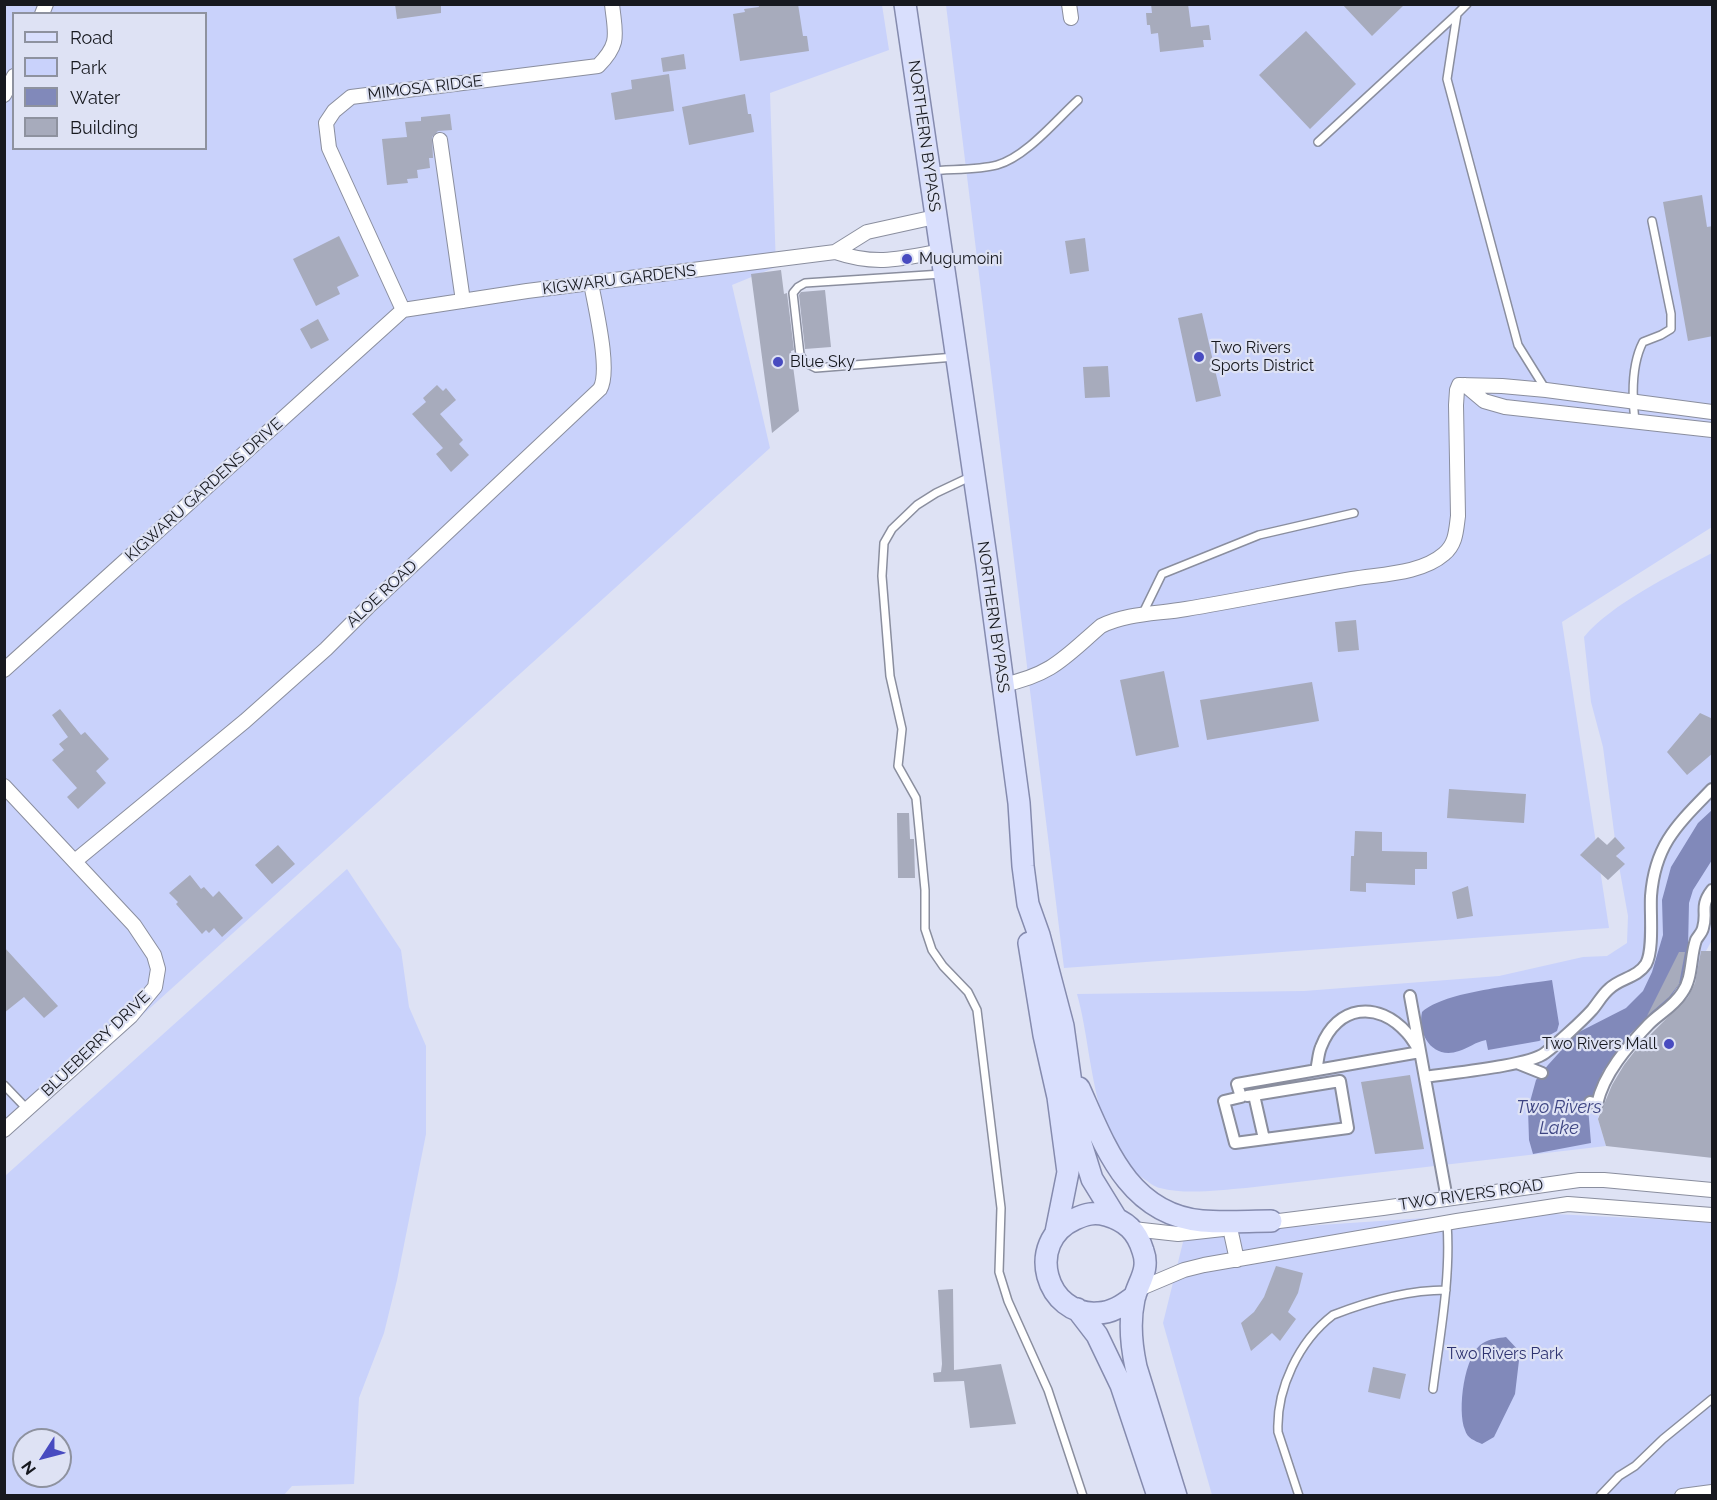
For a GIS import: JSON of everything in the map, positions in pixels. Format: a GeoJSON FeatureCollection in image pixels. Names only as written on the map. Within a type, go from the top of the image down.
{"type":"FeatureCollection","features":[{"type":"Feature","properties":{"kind":"main road","name":"NORTHERN BYPASS"},"geometry":{"type":"LineString","coordinates":[[905,4],[1019,803],[1028,904],[1051,977],[1063,1026],[1078,1134],[1092,1179],[1144,1254],[1145,1270],[1131,1318],[1132,1348],[1176,1496]]}},
{"type":"Feature","properties":{"kind":"main road"},"geometry":{"type":"LineString","coordinates":[[1028,904],[1027,935],[1044,1035],[1058,1097],[1068,1172],[1056,1232],[1047,1248],[1045,1265],[1049,1282],[1063,1301],[1088,1313],[1106,1312],[1120,1307],[1137,1293]]}},
{"type":"Feature","properties":{"kind":"main road"},"geometry":{"type":"LineString","coordinates":[[1070,1068],[1114,1163],[1127,1180],[1153,1204],[1167,1212],[1203,1221],[1271,1221]]}},
{"type":"Feature","properties":{"kind":"main road"},"geometry":{"type":"LineString","coordinates":[[1056,1232],[1070,1221],[1092,1213],[1124,1224]]}},
{"type":"Feature","properties":{"kind":"main road"},"geometry":{"type":"LineString","coordinates":[[1077,1309],[1096,1335],[1121,1385],[1158,1496]]}},
{"type":"Feature","properties":{"kind":"street","name":"MIMOSA RIDGE"},"geometry":{"type":"LineString","coordinates":[[404,310],[329,148],[326,123],[334,111],[351,97],[598,66],[610,54],[616,40],[612,4]]}},
{"type":"Feature","properties":{"kind":"street"},"geometry":{"type":"LineString","coordinates":[[4,95],[12,79]]}},
{"type":"Feature","properties":{"kind":"street"},"geometry":{"type":"LineString","coordinates":[[440,140],[463,301]]}},
{"type":"Feature","properties":{"kind":"street","name":"KIGWARU GARDENS"},"geometry":{"type":"LineString","coordinates":[[835,252],[867,232],[935,217]]}},
{"type":"Feature","properties":{"kind":"street","name":"KIGWARU GARDENS"},"geometry":{"type":"LineString","coordinates":[[404,310],[591,283],[835,252],[869,261],[942,251]]}},
{"type":"Feature","properties":{"kind":"street","name":"ALOE ROAD"},"geometry":{"type":"LineString","coordinates":[[75,861],[245,721],[309,664],[600,389],[604,381],[604,362],[591,283]]}},
{"type":"Feature","properties":{"kind":"street","name":"KIGWARU GARDENS DRIVE"},"geometry":{"type":"LineString","coordinates":[[4,670],[404,310]]}},
{"type":"Feature","properties":{"kind":"street"},"geometry":{"type":"LineString","coordinates":[[1002,685],[1030,679],[1045,672],[1101,626],[1125,616],[1260,597],[1416,567],[1438,558],[1452,546],[1456,535],[1458,516],[1456,393],[1460,385],[1546,390],[1713,412]]}},
{"type":"Feature","properties":{"kind":"street"},"geometry":{"type":"LineString","coordinates":[[1465,385],[1484,401],[1505,407],[1713,430]]}},
{"type":"Feature","properties":{"kind":"street","name":"BLUEBERRY DRIVE"},"geometry":{"type":"LineString","coordinates":[[4,786],[134,925],[154,955],[158,969],[158,979],[150,995],[131,1016],[4,1130]]}},
{"type":"Feature","properties":{"kind":"street"},"geometry":{"type":"LineString","coordinates":[[1425,1077],[1517,1063],[1544,1055],[1592,1010],[1600,997],[1617,981],[1634,976],[1646,963],[1650,939],[1651,895],[1661,848],[1678,824],[1713,789]]}},
{"type":"Feature","properties":{"kind":"street"},"geometry":{"type":"LineString","coordinates":[[1590,1102],[1596,1104],[1613,1066],[1623,1053],[1650,1023],[1669,1009],[1684,992],[1696,941],[1703,928],[1704,903],[1713,890]]}},
{"type":"Feature","properties":{"kind":"street"},"geometry":{"type":"LineString","coordinates":[[1410,996],[1425,1077],[1445,1224]]}},
{"type":"Feature","properties":{"kind":"street"},"geometry":{"type":"LineString","coordinates":[[1316,1070],[1321,1047],[1335,1022],[1358,1011],[1377,1012],[1395,1022],[1407,1033],[1420,1052]]}},
{"type":"Feature","properties":{"kind":"street"},"geometry":{"type":"LineString","coordinates":[[1241,1097],[1237,1084],[1420,1052]]}},
{"type":"Feature","properties":{"kind":"street"},"geometry":{"type":"LineString","coordinates":[[1517,1063],[1542,1073]]}},
{"type":"Feature","properties":{"kind":"street"},"geometry":{"type":"LineString","coordinates":[[1340,1081],[1348,1128],[1235,1143],[1224,1101],[1241,1097],[1340,1081]]}},
{"type":"Feature","properties":{"kind":"street"},"geometry":{"type":"LineString","coordinates":[[1254,1095],[1264,1139]]}},
{"type":"Feature","properties":{"kind":"street","name":"TWO RIVERS ROAD"},"geometry":{"type":"LineString","coordinates":[[1124,1224],[1178,1234],[1589,1179],[1713,1190]]}},
{"type":"Feature","properties":{"kind":"street","name":"TWO RIVERS ROAD"},"geometry":{"type":"LineString","coordinates":[[1137,1293],[1184,1270],[1445,1224],[1580,1204],[1713,1215]]}},
{"type":"Feature","properties":{"kind":"street"},"geometry":{"type":"LineString","coordinates":[[1230,1228],[1237,1260]]}},
{"type":"Feature","properties":{"kind":"street"},"geometry":{"type":"LineString","coordinates":[[1682,1496],[1713,1492]]}},
{"type":"Feature","properties":{"kind":"lane"},"geometry":{"type":"LineString","coordinates":[[1318,142],[1467,4]]}},
{"type":"Feature","properties":{"kind":"lane"},"geometry":{"type":"LineString","coordinates":[[1457,14],[1447,79],[1518,345],[1546,390]]}},
{"type":"Feature","properties":{"kind":"lane"},"geometry":{"type":"LineString","coordinates":[[928,171],[997,165],[1013,158],[1078,100]]}},
{"type":"Feature","properties":{"kind":"lane"},"geometry":{"type":"LineString","coordinates":[[1635,422],[1632,403],[1636,356],[1643,342],[1671,328],[1671,314],[1652,221]]}},
{"type":"Feature","properties":{"kind":"lane"},"geometry":{"type":"LineString","coordinates":[[945,273],[805,283],[798,286],[793,293],[800,355],[806,363],[816,368],[957,357]]}},
{"type":"Feature","properties":{"kind":"lane"},"geometry":{"type":"LineString","coordinates":[[973,476],[936,493],[917,505],[892,529],[884,543],[882,576],[890,676],[902,729],[898,766],[916,798],[925,890],[925,929],[932,950],[942,966],[968,992],[975,1001],[977,1010],[1001,1208],[999,1272],[1008,1301],[1048,1390],[1083,1496]]}},
{"type":"Feature","properties":{"kind":"lane"},"geometry":{"type":"LineString","coordinates":[[1142,615],[1162,574],[1259,535],[1354,513]]}},
{"type":"Feature","properties":{"kind":"lane"},"geometry":{"type":"LineString","coordinates":[[4,1085],[27,1110]]}},
{"type":"Feature","properties":{"kind":"lane"},"geometry":{"type":"LineString","coordinates":[[1433,1389],[1446,1290],[1449,1244],[1445,1224]]}},
{"type":"Feature","properties":{"kind":"lane"},"geometry":{"type":"LineString","coordinates":[[1299,1496],[1278,1432],[1278,1423],[1283,1390],[1289,1372],[1301,1353],[1320,1327],[1333,1315],[1404,1294],[1423,1290],[1446,1290]]}},
{"type":"Feature","properties":{"kind":"lane"},"geometry":{"type":"LineString","coordinates":[[1600,1496],[1618,1476],[1635,1466],[1663,1439],[1713,1399]]}},
{"type":"Feature","properties":{"kind":"green space"},"geometry":{"type":"Polygon","coordinates":[[[5,5],[882,5],[889,50],[770,93],[776,267],[732,285],[770,448],[5,1139],[5,5]]]}},
{"type":"Feature","properties":{"kind":"green space"},"geometry":{"type":"Polygon","coordinates":[[[946,5],[1712,5],[1712,527],[1562,622],[1609,928],[1064,968],[946,5]]]}},
{"type":"Feature","properties":{"kind":"green space"},"geometry":{"type":"Polygon","coordinates":[[[1712,553],[1712,940],[1687,1001],[1654,1027],[1619,1066],[1602,1102],[1598,1119],[1606,1146],[1214,1191],[1170,1190],[1156,1187],[1144,1179],[1126,1162],[1113,1142],[1104,1119],[1091,1069],[1077,994],[1304,991],[1499,976],[1583,957],[1607,956],[1627,943],[1628,916],[1617,855],[1603,747],[1591,702],[1584,637],[1626,601],[1712,553]]]}},
{"type":"Feature","properties":{"kind":"green space"},"geometry":{"type":"Polygon","coordinates":[[[347,869],[401,950],[409,1007],[426,1046],[426,1134],[384,1333],[359,1398],[354,1484],[292,1486],[283,1496],[5,1495],[5,1176],[347,869]]]}},
{"type":"Feature","properties":{"kind":"green space","name":"Two Rivers Park"},"geometry":{"type":"Polygon","coordinates":[[[1515,1212],[1712,1222],[1712,1495],[1212,1495],[1163,1323],[1185,1234],[1515,1212]]]}},
{"type":"Feature","properties":{"kind":"water","name":"Two Rivers Lake"},"geometry":{"type":"Polygon","coordinates":[[[1712,810],[1712,860],[1693,890],[1689,903],[1688,948],[1682,980],[1670,998],[1630,1034],[1603,1071],[1588,1107],[1591,1143],[1533,1154],[1529,1140],[1528,1109],[1536,1080],[1577,1033],[1626,1008],[1643,991],[1652,972],[1663,935],[1662,900],[1671,867],[1698,823],[1712,810]]]}},
{"type":"Feature","properties":{"kind":"water"},"geometry":{"type":"Polygon","coordinates":[[[1552,980],[1559,1024],[1557,1031],[1539,1041],[1488,1050],[1486,1040],[1450,1053],[1435,1049],[1425,1037],[1421,1021],[1422,1012],[1433,1005],[1484,990],[1552,980]]]}},
{"type":"Feature","properties":{"kind":"water"},"geometry":{"type":"Polygon","coordinates":[[[1506,1337],[1520,1352],[1515,1394],[1494,1437],[1482,1444],[1469,1437],[1463,1421],[1462,1397],[1467,1370],[1476,1349],[1483,1343],[1506,1337]]]}},
{"type":"Feature","properties":{"kind":"building"},"geometry":{"type":"Polygon","coordinates":[[[395,4],[441,4],[441,13],[397,19],[395,4]]]}},
{"type":"Feature","properties":{"kind":"building"},"geometry":{"type":"Polygon","coordinates":[[[758,4],[798,4],[803,36],[807,36],[809,51],[740,61],[733,14],[745,12],[744,9],[759,7],[758,4]]]}},
{"type":"Feature","properties":{"kind":"building"},"geometry":{"type":"Polygon","coordinates":[[[1151,4],[1188,4],[1191,27],[1209,25],[1211,40],[1203,40],[1204,47],[1160,52],[1158,33],[1151,34],[1150,25],[1147,25],[1146,13],[1152,13],[1151,4]]]}},
{"type":"Feature","properties":{"kind":"building"},"geometry":{"type":"Polygon","coordinates":[[[1342,4],[1405,4],[1372,36],[1342,4]]]}},
{"type":"Feature","properties":{"kind":"building"},"geometry":{"type":"Polygon","coordinates":[[[1306,31],[1356,84],[1310,129],[1259,75],[1306,31]]]}},
{"type":"Feature","properties":{"kind":"building"},"geometry":{"type":"Polygon","coordinates":[[[684,54],[686,69],[663,72],[661,58],[684,54]]]}},
{"type":"Feature","properties":{"kind":"building"},"geometry":{"type":"Polygon","coordinates":[[[669,74],[674,111],[615,120],[611,93],[632,89],[631,80],[669,74]]]}},
{"type":"Feature","properties":{"kind":"building"},"geometry":{"type":"Polygon","coordinates":[[[745,94],[754,132],[689,145],[682,107],[745,94]]]}},
{"type":"Feature","properties":{"kind":"building"},"geometry":{"type":"Polygon","coordinates":[[[450,114],[452,130],[438,131],[432,137],[433,158],[429,158],[430,168],[417,170],[418,178],[407,179],[408,183],[387,185],[382,139],[407,137],[405,122],[421,121],[421,117],[450,114]]]}},
{"type":"Feature","properties":{"kind":"building"},"geometry":{"type":"Polygon","coordinates":[[[1702,195],[1707,227],[1713,226],[1713,336],[1688,341],[1663,202],[1702,195]]]}},
{"type":"Feature","properties":{"kind":"building"},"geometry":{"type":"Polygon","coordinates":[[[339,236],[359,276],[337,287],[340,294],[316,306],[293,259],[339,236]]]}},
{"type":"Feature","properties":{"kind":"building"},"geometry":{"type":"Polygon","coordinates":[[[1085,238],[1089,271],[1070,274],[1065,241],[1085,238]]]}},
{"type":"Feature","properties":{"kind":"building"},"geometry":{"type":"Polygon","coordinates":[[[781,270],[784,294],[787,293],[794,350],[791,351],[799,411],[772,433],[751,274],[781,270]]]}},
{"type":"Feature","properties":{"kind":"building"},"geometry":{"type":"Polygon","coordinates":[[[825,290],[831,347],[805,349],[799,295],[801,292],[825,290]]]}},
{"type":"Feature","properties":{"kind":"building","name":"Two Rivers Sports District"},"geometry":{"type":"Polygon","coordinates":[[[1202,313],[1221,396],[1196,402],[1178,318],[1202,313]]]}},
{"type":"Feature","properties":{"kind":"building"},"geometry":{"type":"Polygon","coordinates":[[[318,319],[329,340],[311,349],[300,329],[318,319]]]}},
{"type":"Feature","properties":{"kind":"building"},"geometry":{"type":"Polygon","coordinates":[[[1108,366],[1110,397],[1085,398],[1083,367],[1108,366]]]}},
{"type":"Feature","properties":{"kind":"building"},"geometry":{"type":"Polygon","coordinates":[[[437,385],[443,391],[446,388],[456,400],[440,414],[463,440],[459,444],[469,455],[451,472],[436,454],[443,448],[412,414],[426,402],[423,398],[437,385]]]}},
{"type":"Feature","properties":{"kind":"building"},"geometry":{"type":"Polygon","coordinates":[[[1356,620],[1359,650],[1338,652],[1335,622],[1356,620]]]}},
{"type":"Feature","properties":{"kind":"building"},"geometry":{"type":"Polygon","coordinates":[[[1164,671],[1179,747],[1136,756],[1120,680],[1164,671]]]}},
{"type":"Feature","properties":{"kind":"building"},"geometry":{"type":"Polygon","coordinates":[[[1312,682],[1319,721],[1207,740],[1200,700],[1312,682]]]}},
{"type":"Feature","properties":{"kind":"building"},"geometry":{"type":"Polygon","coordinates":[[[60,709],[81,735],[85,732],[109,759],[96,771],[106,783],[78,809],[67,797],[77,788],[52,760],[64,750],[59,744],[68,737],[52,715],[60,709]]]}},
{"type":"Feature","properties":{"kind":"building"},"geometry":{"type":"Polygon","coordinates":[[[1700,713],[1713,719],[1713,753],[1687,775],[1667,752],[1700,713]]]}},
{"type":"Feature","properties":{"kind":"building"},"geometry":{"type":"Polygon","coordinates":[[[1449,789],[1526,794],[1524,823],[1447,818],[1449,789]]]}},
{"type":"Feature","properties":{"kind":"building"},"geometry":{"type":"Polygon","coordinates":[[[897,813],[909,813],[910,839],[914,839],[915,878],[898,878],[897,813]]]}},
{"type":"Feature","properties":{"kind":"building"},"geometry":{"type":"Polygon","coordinates":[[[1355,831],[1382,832],[1382,851],[1427,852],[1427,869],[1415,869],[1415,885],[1366,883],[1366,892],[1350,891],[1351,856],[1354,856],[1355,831]]]}},
{"type":"Feature","properties":{"kind":"building"},"geometry":{"type":"Polygon","coordinates":[[[1598,837],[1607,845],[1615,837],[1625,848],[1616,856],[1625,864],[1608,880],[1580,855],[1598,837]]]}},
{"type":"Feature","properties":{"kind":"building"},"geometry":{"type":"Polygon","coordinates":[[[278,845],[295,864],[272,884],[255,865],[278,845]]]}},
{"type":"Feature","properties":{"kind":"building"},"geometry":{"type":"Polygon","coordinates":[[[190,875],[201,889],[204,887],[213,897],[219,891],[243,918],[222,937],[214,928],[209,933],[206,930],[202,934],[169,893],[190,875]]]}},
{"type":"Feature","properties":{"kind":"building"},"geometry":{"type":"Polygon","coordinates":[[[1468,886],[1473,916],[1457,919],[1452,892],[1468,886]]]}},
{"type":"Feature","properties":{"kind":"building"},"geometry":{"type":"Polygon","coordinates":[[[4,947],[58,1006],[44,1018],[24,997],[4,1013],[4,947]]]}},
{"type":"Feature","properties":{"kind":"building","name":"Two Rivers Mall"},"geometry":{"type":"Polygon","coordinates":[[[1701,951],[1713,951],[1713,1158],[1606,1146],[1598,1119],[1612,1085],[1638,1047],[1688,997],[1695,983],[1701,951]]]}},
{"type":"Feature","properties":{"kind":"building"},"geometry":{"type":"Polygon","coordinates":[[[1679,952],[1685,952],[1679,984],[1669,997],[1647,1016],[1679,952]]]}},
{"type":"Feature","properties":{"kind":"building"},"geometry":{"type":"Polygon","coordinates":[[[1410,1075],[1424,1149],[1375,1154],[1361,1082],[1410,1075]]]}},
{"type":"Feature","properties":{"kind":"building"},"geometry":{"type":"Polygon","coordinates":[[[1276,1266],[1303,1273],[1298,1293],[1288,1312],[1296,1319],[1280,1341],[1272,1333],[1251,1351],[1241,1323],[1254,1312],[1264,1297],[1276,1266]]]}},
{"type":"Feature","properties":{"kind":"building"},"geometry":{"type":"Polygon","coordinates":[[[953,1289],[954,1370],[1001,1364],[1016,1424],[970,1428],[964,1381],[934,1382],[933,1373],[941,1372],[942,1364],[938,1290],[953,1289]]]}},
{"type":"Feature","properties":{"kind":"building"},"geometry":{"type":"Polygon","coordinates":[[[1373,1367],[1406,1374],[1400,1399],[1368,1392],[1373,1367]]]}},
{"type":"Feature","properties":{"kind":"place","name":"Mugumoini"},"geometry":{"type":"Point","coordinates":[907,259]}},
{"type":"Feature","properties":{"kind":"place","name":"Two Rivers Sports District"},"geometry":{"type":"Point","coordinates":[1199,357]}},
{"type":"Feature","properties":{"kind":"place","name":"Blue Sky"},"geometry":{"type":"Point","coordinates":[778,362]}},
{"type":"Feature","properties":{"kind":"place","name":"Two Rivers Mall"},"geometry":{"type":"Point","coordinates":[1669,1044]}}]}
